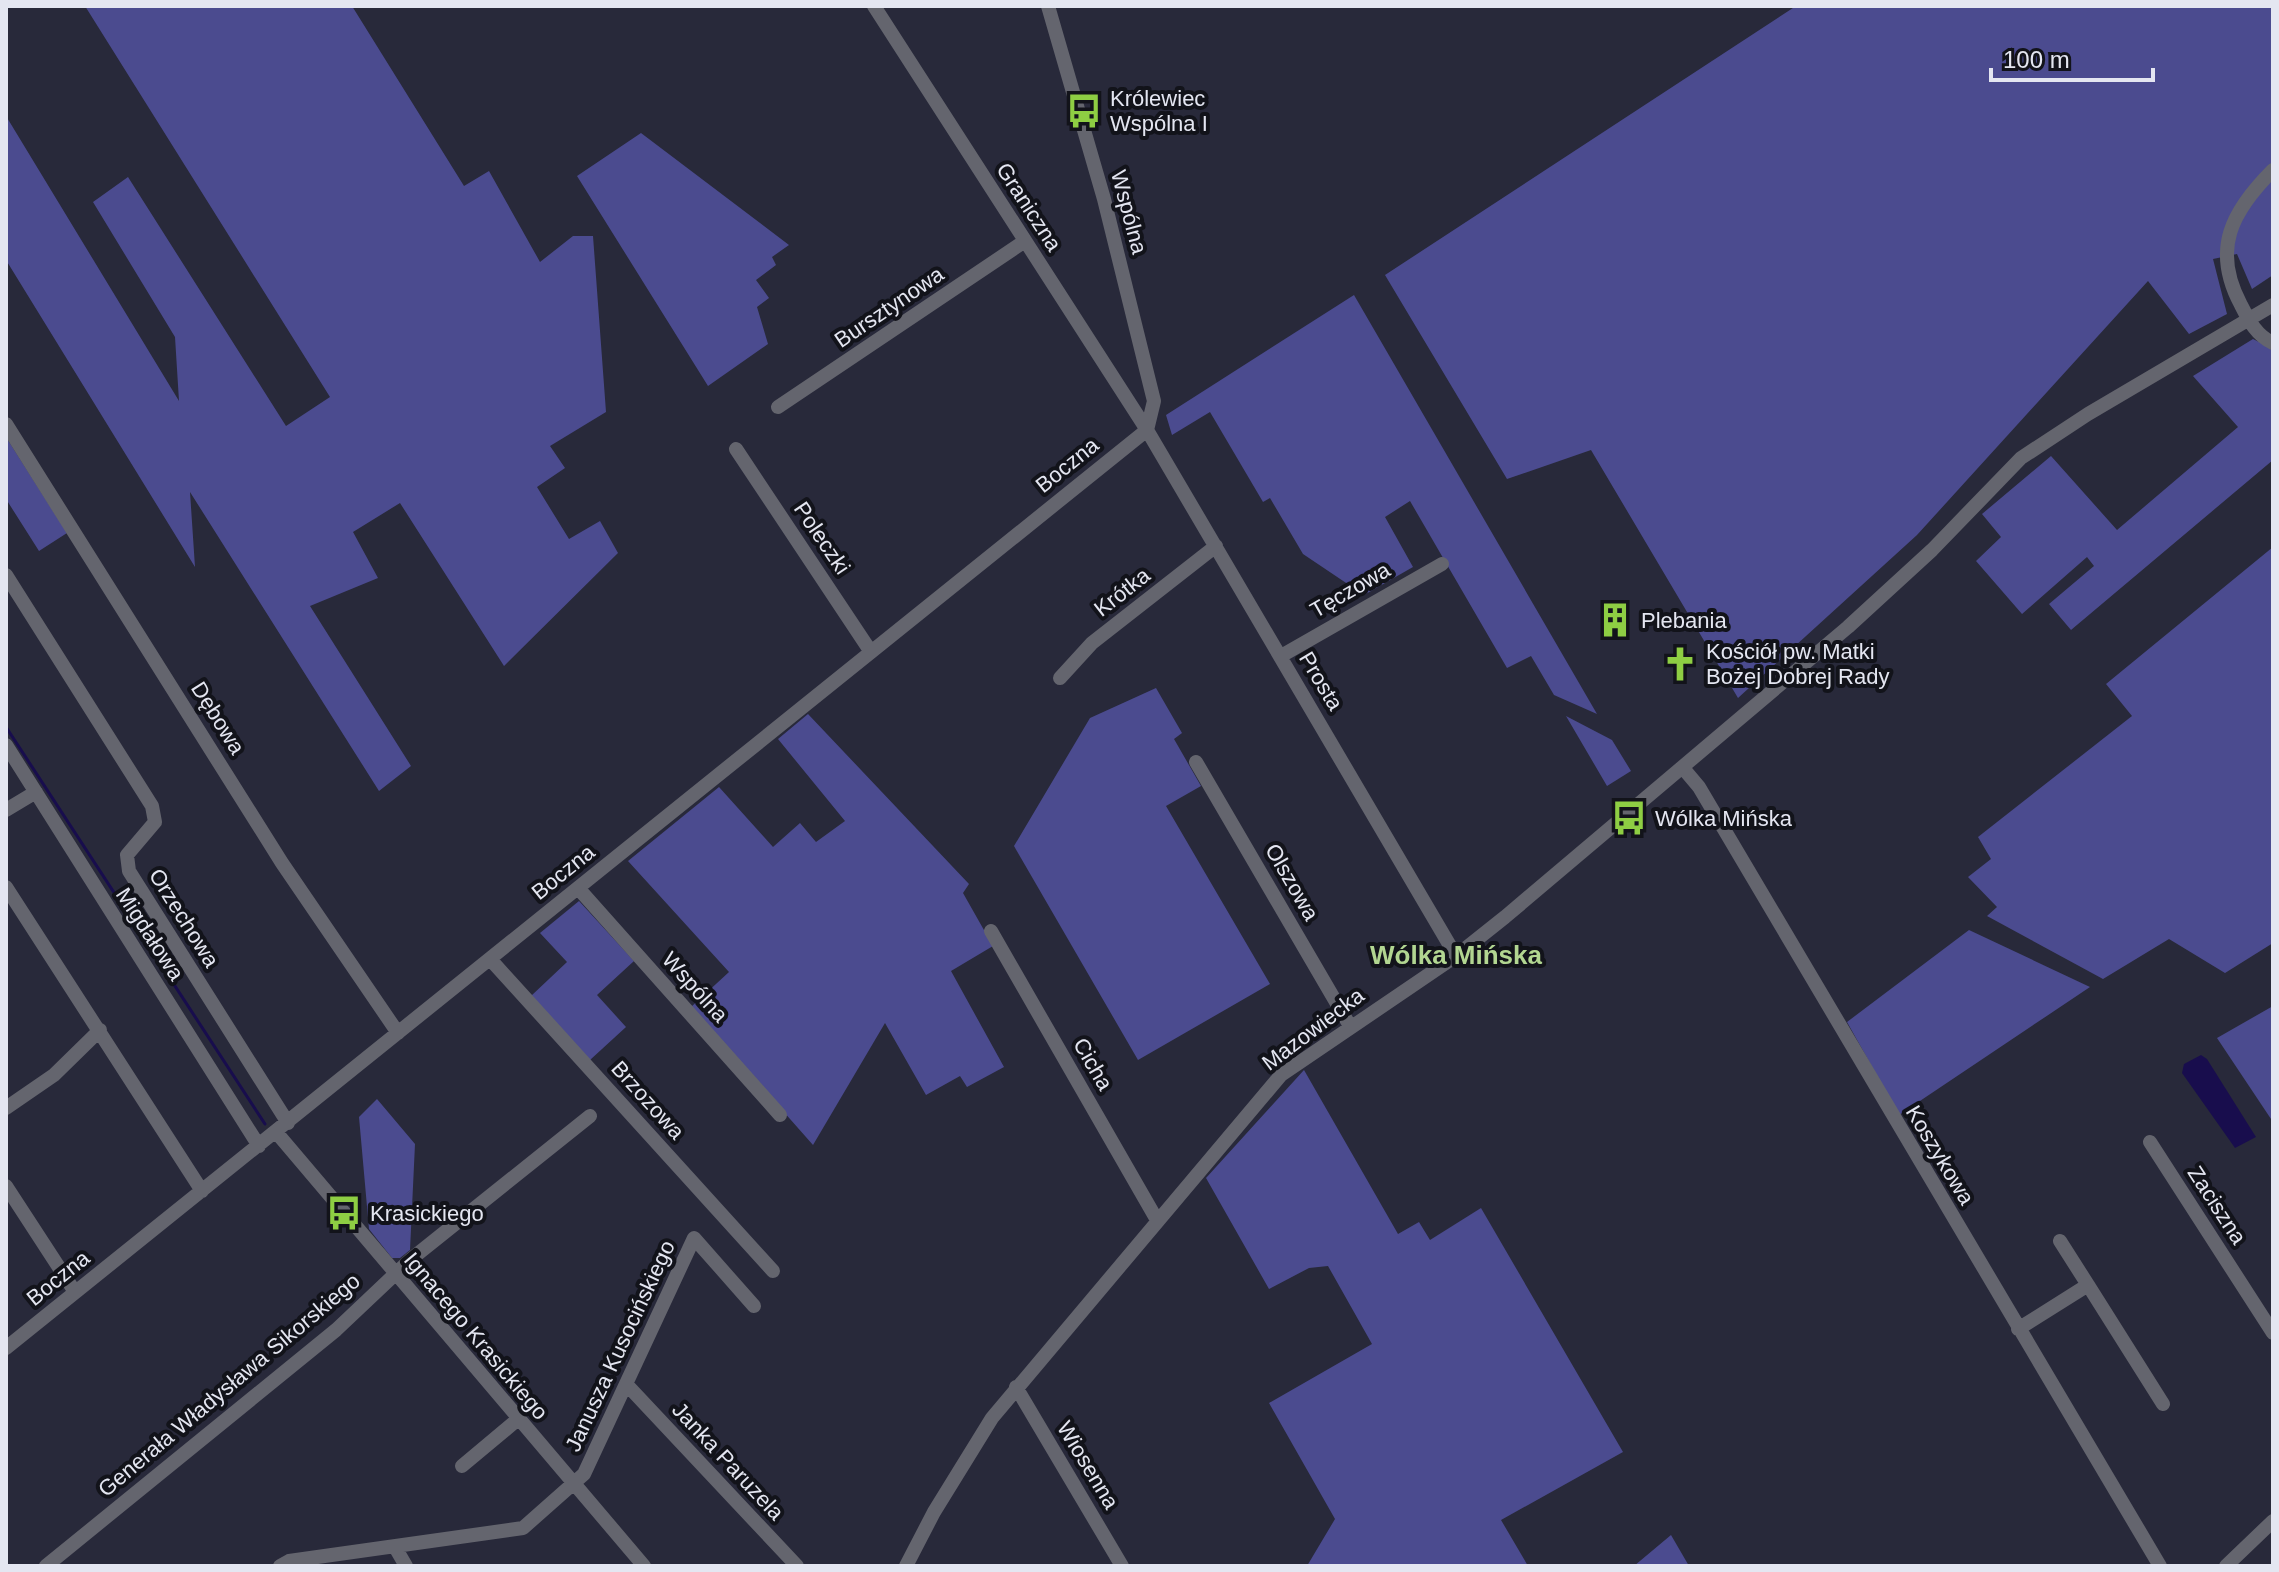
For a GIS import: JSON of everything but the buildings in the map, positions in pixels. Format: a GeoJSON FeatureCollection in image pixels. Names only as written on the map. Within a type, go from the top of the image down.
{"type":"FeatureCollection","features":[{"type":"Feature","properties":{"kind":"street","name":"Graniczna"},"geometry":{"type":"LineString","coordinates":[[874,6],[1139,424],[1147,430]]}},
{"type":"Feature","properties":{"kind":"street","name":"Wspólna"},"geometry":{"type":"LineString","coordinates":[[1048,6],[1104,199],[1150,387],[1154,412],[1147,430]]}},
{"type":"Feature","properties":{"kind":"street"},"geometry":{"type":"LineString","coordinates":[[2273,170],[2245,198],[2228,238],[2231,281],[2257,332],[2273,343]]}},
{"type":"Feature","properties":{"kind":"street","name":"Bursztynowa"},"geometry":{"type":"LineString","coordinates":[[778,407],[1025,241]]}},
{"type":"Feature","properties":{"kind":"street","name":"Mazowiecka"},"geometry":{"type":"LineString","coordinates":[[908,1565],[934,1512],[992,1418],[1281,1075],[1456,956],[1683,768],[1892,588],[2021,458],[2088,414],[2273,305]]}},
{"type":"Feature","properties":{"kind":"street","name":"Dębowa"},"geometry":{"type":"LineString","coordinates":[[6,424],[282,863],[398,1033]]}},
{"type":"Feature","properties":{"kind":"street","name":"Prosta"},"geometry":{"type":"LineString","coordinates":[[1147,430],[1456,956]]}},
{"type":"Feature","properties":{"kind":"street","name":"Boczna"},"geometry":{"type":"LineString","coordinates":[[6,1348],[1147,430]]}},
{"type":"Feature","properties":{"kind":"street","name":"Poleczki"},"geometry":{"type":"LineString","coordinates":[[736,449],[871,652]]}},
{"type":"Feature","properties":{"kind":"street","name":"Krótka"},"geometry":{"type":"LineString","coordinates":[[1060,678],[1092,643],[1216,546]]}},
{"type":"Feature","properties":{"kind":"street","name":"Tęczowa"},"geometry":{"type":"LineString","coordinates":[[1281,656],[1442,564]]}},
{"type":"Feature","properties":{"kind":"street","name":"Orzechowa"},"geometry":{"type":"LineString","coordinates":[[6,575],[152,806],[155,822],[127,855],[129,871],[282,1128]]}},
{"type":"Feature","properties":{"kind":"street","name":"Migdałowa"},"geometry":{"type":"LineString","coordinates":[[6,745],[259,1146]]}},
{"type":"Feature","properties":{"kind":"street","name":"Olszowa"},"geometry":{"type":"LineString","coordinates":[[1196,762],[1350,1026]]}},
{"type":"Feature","properties":{"kind":"street","name":"Koszykowa"},"geometry":{"type":"LineString","coordinates":[[1683,768],[1707,801],[2160,1566]]}},
{"type":"Feature","properties":{"kind":"street"},"geometry":{"type":"LineString","coordinates":[[6,810],[36,792]]}},
{"type":"Feature","properties":{"kind":"street"},"geometry":{"type":"LineString","coordinates":[[6,887],[202,1191]]}},
{"type":"Feature","properties":{"kind":"street","name":"Wspólna"},"geometry":{"type":"LineString","coordinates":[[578,888],[780,1115]]}},
{"type":"Feature","properties":{"kind":"street","name":"Cicha"},"geometry":{"type":"LineString","coordinates":[[991,931],[1157,1220]]}},
{"type":"Feature","properties":{"kind":"street","name":"Brzozowa"},"geometry":{"type":"LineString","coordinates":[[490,959],[773,1271]]}},
{"type":"Feature","properties":{"kind":"street"},"geometry":{"type":"LineString","coordinates":[[6,1108],[54,1075],[100,1030]]}},
{"type":"Feature","properties":{"kind":"street","name":"Generała Władysława Sikorskiego"},"geometry":{"type":"LineString","coordinates":[[46,1566],[336,1330],[395,1273],[590,1116]]}},
{"type":"Feature","properties":{"kind":"street","name":"Ignacego Krasickiego"},"geometry":{"type":"LineString","coordinates":[[282,1128],[395,1273],[644,1566]]}},
{"type":"Feature","properties":{"kind":"street","name":"Zaciszna"},"geometry":{"type":"LineString","coordinates":[[2150,1142],[2273,1333]]}},
{"type":"Feature","properties":{"kind":"street"},"geometry":{"type":"LineString","coordinates":[[6,1186],[75,1292]]}},
{"type":"Feature","properties":{"kind":"street","name":"Janusza Kusocińskiego"},"geometry":{"type":"LineString","coordinates":[[280,1566],[289,1561],[523,1528],[584,1474],[628,1386],[694,1238],[754,1306]]}},
{"type":"Feature","properties":{"kind":"street"},"geometry":{"type":"LineString","coordinates":[[2060,1241],[2163,1404]]}},
{"type":"Feature","properties":{"kind":"street"},"geometry":{"type":"LineString","coordinates":[[2018,1329],[2088,1285]]}},
{"type":"Feature","properties":{"kind":"street","name":"Janka Paruzela"},"geometry":{"type":"LineString","coordinates":[[628,1386],[797,1566]]}},
{"type":"Feature","properties":{"kind":"street","name":"Wiosenna"},"geometry":{"type":"LineString","coordinates":[[1016,1387],[1122,1566]]}},
{"type":"Feature","properties":{"kind":"street"},"geometry":{"type":"LineString","coordinates":[[462,1466],[517,1420]]}},
{"type":"Feature","properties":{"kind":"street"},"geometry":{"type":"LineString","coordinates":[[2226,1566],[2273,1521]]}},
{"type":"Feature","properties":{"kind":"street"},"geometry":{"type":"LineString","coordinates":[[395,1547],[406,1566]]}},
{"type":"Feature","properties":{"kind":"shaded area"},"geometry":{"type":"Polygon","coordinates":[[[85,6],[352,6],[464,186],[489,171],[540,262],[573,236],[593,236],[606,412],[550,446],[565,468],[537,487],[569,539],[600,521],[618,553],[504,666],[400,503],[353,532],[378,578],[310,606],[411,766],[379,791],[190,492],[195,567],[6,260],[6,116],[179,401],[175,337],[93,202],[128,177],[286,426],[330,397],[85,6]]]}},
{"type":"Feature","properties":{"kind":"shaded area"},"geometry":{"type":"Polygon","coordinates":[[[1796,6],[2273,6],[2273,275],[2252,289],[2237,254],[2213,259],[2227,314],[2189,334],[2148,281],[1917,535],[1738,698],[1591,450],[1507,479],[1385,275],[1796,6]]]}},
{"type":"Feature","properties":{"kind":"shaded area"},"geometry":{"type":"Polygon","coordinates":[[[641,133],[789,245],[772,257],[776,265],[756,280],[769,298],[757,307],[768,344],[708,386],[577,176],[641,133]]]}},
{"type":"Feature","properties":{"kind":"shaded area"},"geometry":{"type":"Polygon","coordinates":[[[1354,295],[1597,714],[1554,695],[1531,656],[1507,668],[1410,501],[1385,517],[1413,567],[1364,595],[1303,554],[1270,498],[1263,502],[1210,412],[1172,435],[1166,415],[1354,295]]]}},
{"type":"Feature","properties":{"kind":"shaded area"},"geometry":{"type":"Polygon","coordinates":[[[2253,339],[2273,349],[2273,460],[2071,630],[2049,604],[2094,566],[2087,557],[2022,614],[1976,561],[2001,537],[1982,514],[2051,456],[2117,530],[2238,427],[2193,376],[2253,339]]]}},
{"type":"Feature","properties":{"kind":"shaded area"},"geometry":{"type":"Polygon","coordinates":[[[6,437],[67,533],[39,551],[6,499],[6,437]]]}},
{"type":"Feature","properties":{"kind":"shaded area"},"geometry":{"type":"Polygon","coordinates":[[[2273,547],[2273,943],[2225,973],[2169,939],[2103,979],[1987,916],[1997,907],[1968,877],[1991,859],[1978,837],[2132,716],[2106,684],[2273,547]]]}},
{"type":"Feature","properties":{"kind":"shaded area"},"geometry":{"type":"Polygon","coordinates":[[[1156,688],[1182,733],[1174,739],[1201,786],[1166,806],[1270,984],[1138,1060],[1014,846],[1090,718],[1156,688]]]}},
{"type":"Feature","properties":{"kind":"shaded area"},"geometry":{"type":"Polygon","coordinates":[[[808,714],[969,884],[963,893],[993,946],[951,971],[1004,1067],[967,1087],[960,1076],[926,1095],[885,1023],[813,1145],[691,1007],[729,972],[628,861],[719,787],[773,847],[800,823],[816,842],[845,821],[778,739],[808,714]]]}},
{"type":"Feature","properties":{"kind":"shaded area"},"geometry":{"type":"Polygon","coordinates":[[[1566,716],[1612,740],[1631,771],[1607,786],[1566,716]]]}},
{"type":"Feature","properties":{"kind":"shaded area"},"geometry":{"type":"Polygon","coordinates":[[[579,901],[634,961],[597,995],[626,1027],[590,1060],[531,996],[567,962],[540,933],[579,901]]]}},
{"type":"Feature","properties":{"kind":"shaded area"},"geometry":{"type":"Polygon","coordinates":[[[1969,930],[2090,987],[1899,1115],[1847,1022],[1969,930]]]}},
{"type":"Feature","properties":{"kind":"shaded area"},"geometry":{"type":"Polygon","coordinates":[[[2273,1006],[2273,1122],[2217,1038],[2273,1006]]]}},
{"type":"Feature","properties":{"kind":"shaded area"},"geometry":{"type":"Polygon","coordinates":[[[2201,1055],[2207,1059],[2256,1137],[2235,1148],[2182,1073],[2184,1064],[2201,1055]]]}},
{"type":"Feature","properties":{"kind":"shaded area"},"geometry":{"type":"Polygon","coordinates":[[[1304,1070],[1398,1234],[1419,1222],[1430,1240],[1481,1208],[1623,1452],[1501,1520],[1528,1566],[1307,1566],[1335,1519],[1269,1403],[1372,1344],[1328,1266],[1309,1268],[1269,1289],[1206,1178],[1304,1070]]]}},
{"type":"Feature","properties":{"kind":"shaded area"},"geometry":{"type":"Polygon","coordinates":[[[377,1099],[415,1144],[410,1250],[400,1258],[392,1258],[369,1229],[359,1117],[377,1099]]]}},
{"type":"Feature","properties":{"kind":"shaded area"},"geometry":{"type":"Polygon","coordinates":[[[1671,1535],[1689,1566],[1634,1566],[1671,1535]]]}},
{"type":"Feature","properties":{"kind":"waterway"},"geometry":{"type":"LineString","coordinates":[[6,727],[265,1124]]}},
{"type":"Feature","properties":{"kind":"place","name":"Królewiec Wspólna I"},"geometry":{"type":"Point","coordinates":[1084,111]}},
{"type":"Feature","properties":{"kind":"place","name":"Plebania"},"geometry":{"type":"Point","coordinates":[1615,620]}},
{"type":"Feature","properties":{"kind":"place","name":"Kościół pw. Matki Bożej Dobrej Rady"},"geometry":{"type":"Point","coordinates":[1680,664]}},
{"type":"Feature","properties":{"kind":"place","name":"Wólka Mińska"},"geometry":{"type":"Point","coordinates":[1629,818]}},
{"type":"Feature","properties":{"kind":"place","name":"Krasickiego"},"geometry":{"type":"Point","coordinates":[344,1213]}},
{"type":"Feature","properties":{"kind":"district","name":"Wólka Mińska"},"geometry":{"type":"Point","coordinates":[1456,955]}}]}
